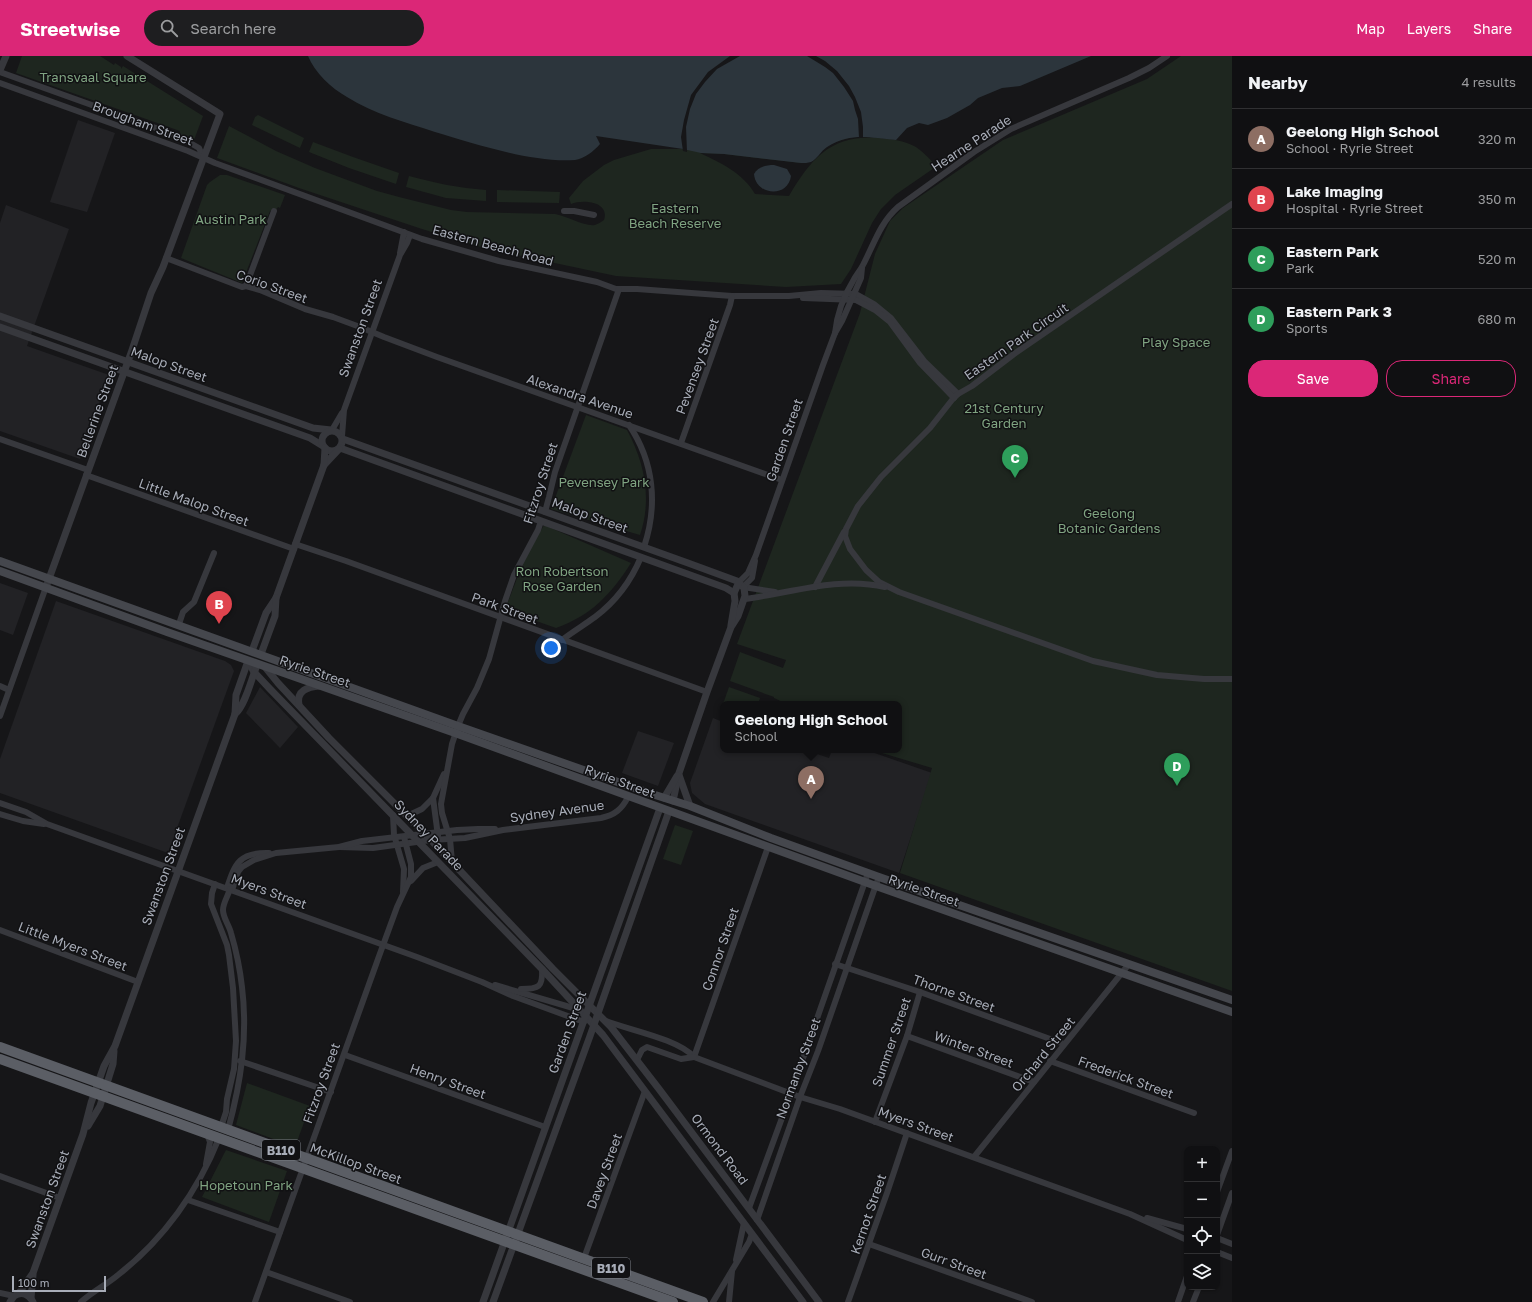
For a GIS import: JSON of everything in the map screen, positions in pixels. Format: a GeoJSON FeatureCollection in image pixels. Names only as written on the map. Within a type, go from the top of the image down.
{"type":"FeatureCollection","features":[{"type":"Feature","properties":{"kind":"highway","name":"McKillop Street"},"geometry":{"type":"LineString","coordinates":[[0,1047],[225,1128],[305,1164],[504,1242],[673,1302]]}},
{"type":"Feature","properties":{"kind":"highway","name":"McKillop Street"},"geometry":{"type":"LineString","coordinates":[[0,1060],[207,1134],[305,1164],[518,1235],[703,1302]]}},
{"type":"Feature","properties":{"kind":"highway"},"geometry":{"type":"LineString","coordinates":[[208,1123],[219,1132],[219,1138]]}},
{"type":"Feature","properties":{"kind":"main road","name":"Ryrie Street"},"geometry":{"type":"LineString","coordinates":[[0,561],[261,654],[660,808],[1232,1012]]}},
{"type":"Feature","properties":{"kind":"main road","name":"Ryrie Street"},"geometry":{"type":"LineString","coordinates":[[0,571],[248,661],[259,667],[673,800],[771,838],[879,877],[1232,1000]]}},
{"type":"Feature","properties":{"kind":"main road","name":"Swanston Street"},"geometry":{"type":"LineString","coordinates":[[248,661],[252,651]]}},
{"type":"Feature","properties":{"kind":"main road","name":"Swanston Street"},"geometry":{"type":"LineString","coordinates":[[259,667],[261,654]]}},
{"type":"Feature","properties":{"kind":"main road","name":"Garden Street"},"geometry":{"type":"LineString","coordinates":[[660,808],[664,798]]}},
{"type":"Feature","properties":{"kind":"main road","name":"Garden Street"},"geometry":{"type":"LineString","coordinates":[[669,811],[673,800]]}},
{"type":"Feature","properties":{"kind":"main road"},"geometry":{"type":"LineString","coordinates":[[768,847],[771,838]]}},
{"type":"Feature","properties":{"kind":"street"},"geometry":{"type":"LineString","coordinates":[[0,71],[6,56]]}},
{"type":"Feature","properties":{"kind":"street","name":"Bellerine Street"},"geometry":{"type":"LineString","coordinates":[[0,716],[67,533],[151,293],[166,258],[220,114],[127,56]]}},
{"type":"Feature","properties":{"kind":"street","name":"Hearne Parade"},"geometry":{"type":"LineString","coordinates":[[846,293],[856,274],[862,267],[882,225],[888,216],[913,195],[974,152],[1011,129],[1129,78],[1167,56]]}},
{"type":"Feature","properties":{"kind":"street","name":"Brougham Street"},"geometry":{"type":"LineString","coordinates":[[0,71],[180,137],[199,148],[203,157]]}},
{"type":"Feature","properties":{"kind":"street","name":"Brougham Street"},"geometry":{"type":"LineString","coordinates":[[0,83],[203,157]]}},
{"type":"Feature","properties":{"kind":"street"},"geometry":{"type":"LineString","coordinates":[[121,127],[125,117]]}},
{"type":"Feature","properties":{"kind":"street","name":"Eastern Beach Road"},"geometry":{"type":"LineString","coordinates":[[203,157],[215,163],[407,234],[499,261],[597,282],[619,289],[732,296],[789,296],[858,301],[869,306],[890,322],[920,363],[956,396]]}},
{"type":"Feature","properties":{"kind":"street","name":"Eastern Park Circuit"},"geometry":{"type":"LineString","coordinates":[[815,587],[856,511],[868,493],[881,477],[933,424],[956,396],[972,386],[1014,354],[1232,204]]}},
{"type":"Feature","properties":{"kind":"street"},"geometry":{"type":"LineString","coordinates":[[244,286],[274,211]]}},
{"type":"Feature","properties":{"kind":"street"},"geometry":{"type":"LineString","coordinates":[[564,211],[576,211],[594,215]]}},
{"type":"Feature","properties":{"kind":"street","name":"Swanston Street"},"geometry":{"type":"LineString","coordinates":[[331,430],[344,410],[400,255],[407,243],[407,234]]}},
{"type":"Feature","properties":{"kind":"street","name":"Corio Street"},"geometry":{"type":"LineString","coordinates":[[166,258],[304,309],[333,317],[371,332]]}},
{"type":"Feature","properties":{"kind":"street","name":"Hearne Parade"},"geometry":{"type":"LineString","coordinates":[[853,293],[860,278],[862,267]]}},
{"type":"Feature","properties":{"kind":"street","name":"Fitzroy Street"},"geometry":{"type":"LineString","coordinates":[[452,862],[450,839],[440,804],[446,770],[457,730],[486,669],[493,649],[506,596],[514,575],[538,530],[545,512],[555,472],[619,289]]}},
{"type":"Feature","properties":{"kind":"street","name":"Eastern Beach Road"},"geometry":{"type":"LineString","coordinates":[[789,296],[821,293],[853,293]]}},
{"type":"Feature","properties":{"kind":"street","name":"Garden Street"},"geometry":{"type":"LineString","coordinates":[[846,293],[847,300]]}},
{"type":"Feature","properties":{"kind":"street"},"geometry":{"type":"LineString","coordinates":[[853,293],[874,304],[892,318],[925,362],[956,396]]}},
{"type":"Feature","properties":{"kind":"street","name":"Garden Street"},"geometry":{"type":"LineString","coordinates":[[673,800],[679,773],[731,627],[735,601],[734,593],[748,574],[756,555],[835,333],[837,318],[847,300],[853,293]]}},
{"type":"Feature","properties":{"kind":"street","name":"Pevensey Street"},"geometry":{"type":"LineString","coordinates":[[681,443],[728,313],[732,296]]}},
{"type":"Feature","properties":{"kind":"street","name":"Malop Street"},"geometry":{"type":"LineString","coordinates":[[0,316],[312,428],[331,430]]}},
{"type":"Feature","properties":{"kind":"street","name":"Malop Street"},"geometry":{"type":"LineString","coordinates":[[0,327],[310,438],[324,447]]}},
{"type":"Feature","properties":{"kind":"street","name":"Alexandra Avenue"},"geometry":{"type":"LineString","coordinates":[[371,332],[782,480]]}},
{"type":"Feature","properties":{"kind":"street"},"geometry":{"type":"LineString","coordinates":[[213,403],[216,393]]}},
{"type":"Feature","properties":{"kind":"street","name":"Swanston Street"},"geometry":{"type":"LineString","coordinates":[[342,437],[344,410]]}},
{"type":"Feature","properties":{"kind":"street"},"geometry":{"type":"LineString","coordinates":[[270,424],[274,414]]}},
{"type":"Feature","properties":{"kind":"street"},"geometry":{"type":"LineString","coordinates":[[562,640],[610,604],[631,578],[641,557],[652,521],[652,486],[649,468],[642,448],[630,425]]}},
{"type":"Feature","properties":{"kind":"street"},"geometry":{"type":"LineString","coordinates":[[331,430],[337,431],[342,437],[339,448],[331,451],[324,447],[322,441],[326,432],[331,430]]}},
{"type":"Feature","properties":{"kind":"street","name":"Malop Street"},"geometry":{"type":"LineString","coordinates":[[342,437],[545,512],[687,562],[741,585]]}},
{"type":"Feature","properties":{"kind":"street","name":"Little Malop Street"},"geometry":{"type":"LineString","coordinates":[[0,438],[87,473],[295,547]]}},
{"type":"Feature","properties":{"kind":"street","name":"Swanston Street"},"geometry":{"type":"LineString","coordinates":[[252,651],[266,613],[276,598],[324,465],[324,447]]}},
{"type":"Feature","properties":{"kind":"street","name":"Swanston Street"},"geometry":{"type":"LineString","coordinates":[[324,465],[339,448]]}},
{"type":"Feature","properties":{"kind":"street","name":"Malop Street"},"geometry":{"type":"LineString","coordinates":[[339,448],[683,572],[726,588],[734,593]]}},
{"type":"Feature","properties":{"kind":"street"},"geometry":{"type":"LineString","coordinates":[[846,529],[845,538],[856,559],[876,580],[890,589]]}},
{"type":"Feature","properties":{"kind":"street","name":"Park Street"},"geometry":{"type":"LineString","coordinates":[[295,547],[346,561],[707,692]]}},
{"type":"Feature","properties":{"kind":"street"},"geometry":{"type":"LineString","coordinates":[[179,624],[183,612],[194,602],[214,553]]}},
{"type":"Feature","properties":{"kind":"street"},"geometry":{"type":"LineString","coordinates":[[683,572],[687,562]]}},
{"type":"Feature","properties":{"kind":"street"},"geometry":{"type":"LineString","coordinates":[[741,585],[745,593],[745,599],[832,584],[868,584],[890,589],[1093,662],[1157,675],[1204,679],[1232,679]]}},
{"type":"Feature","properties":{"kind":"street"},"geometry":{"type":"LineString","coordinates":[[741,585],[760,590],[780,592]]}},
{"type":"Feature","properties":{"kind":"street","name":"Swanston Street"},"geometry":{"type":"LineString","coordinates":[[261,654],[275,616],[276,598]]}},
{"type":"Feature","properties":{"kind":"street","name":"Garden Street"},"geometry":{"type":"LineString","coordinates":[[731,627],[738,616],[745,599]]}},
{"type":"Feature","properties":{"kind":"street","name":"Swanston Street"},"geometry":{"type":"LineString","coordinates":[[32,1300],[33,1273],[83,1134],[102,1084],[112,1064],[115,1046],[235,714],[236,695],[248,661]]}},
{"type":"Feature","properties":{"kind":"street","name":"Swanston Street"},"geometry":{"type":"LineString","coordinates":[[235,714],[238,711],[259,667]]}},
{"type":"Feature","properties":{"kind":"street","name":"Sydney Parade"},"geometry":{"type":"LineString","coordinates":[[259,667],[278,683],[425,834],[436,837],[452,862],[594,1025]]}},
{"type":"Feature","properties":{"kind":"street","name":"Sydney Parade"},"geometry":{"type":"LineString","coordinates":[[259,667],[393,815],[408,836],[418,842],[585,1013],[601,1018]]}},
{"type":"Feature","properties":{"kind":"street"},"geometry":{"type":"LineString","coordinates":[[0,686],[9,690]]}},
{"type":"Feature","properties":{"kind":"street"},"geometry":{"type":"LineString","coordinates":[[299,705],[299,697],[303,691],[310,687],[320,686]]}},
{"type":"Feature","properties":{"kind":"street","name":"Fitzroy Street"},"geometry":{"type":"LineString","coordinates":[[407,816],[422,809],[433,798],[439,782],[446,770]]}},
{"type":"Feature","properties":{"kind":"street"},"geometry":{"type":"LineString","coordinates":[[679,773],[690,806]]}},
{"type":"Feature","properties":{"kind":"street","name":"Garden Street"},"geometry":{"type":"LineString","coordinates":[[664,798],[679,773]]}},
{"type":"Feature","properties":{"kind":"street","name":"Sydney Avenue"},"geometry":{"type":"LineString","coordinates":[[436,837],[450,839],[477,836],[503,830],[604,818],[619,811],[628,796]]}},
{"type":"Feature","properties":{"kind":"street","name":"Fitzroy Street"},"geometry":{"type":"LineString","coordinates":[[433,798],[436,837]]}},
{"type":"Feature","properties":{"kind":"street","name":"Myers Street"},"geometry":{"type":"LineString","coordinates":[[0,803],[26,812],[47,824],[230,889],[482,982],[513,996],[585,1013]]}},
{"type":"Feature","properties":{"kind":"street","name":"Garden Street"},"geometry":{"type":"LineString","coordinates":[[483,1302],[574,1048],[585,1013],[597,985],[660,808]]}},
{"type":"Feature","properties":{"kind":"street","name":"Garden Street"},"geometry":{"type":"LineString","coordinates":[[493,1302],[584,1051],[594,1025],[601,1018],[607,989],[669,811]]}},
{"type":"Feature","properties":{"kind":"street","name":"Myers Street"},"geometry":{"type":"LineString","coordinates":[[0,814],[23,821],[47,824]]}},
{"type":"Feature","properties":{"kind":"street","name":"Fitzroy Street"},"geometry":{"type":"LineString","coordinates":[[393,815],[392,824],[404,868],[402,896]]}},
{"type":"Feature","properties":{"kind":"street","name":"Sydney Avenue"},"geometry":{"type":"LineString","coordinates":[[244,857],[256,853],[276,853],[339,847],[366,848],[406,844],[436,837],[447,831],[478,828],[503,830]]}},
{"type":"Feature","properties":{"kind":"street","name":"Sydney Avenue"},"geometry":{"type":"LineString","coordinates":[[339,847],[362,841],[425,834]]}},
{"type":"Feature","properties":{"kind":"street"},"geometry":{"type":"LineString","coordinates":[[408,836],[406,844],[411,870],[410,882]]}},
{"type":"Feature","properties":{"kind":"street","name":"Connor Street"},"geometry":{"type":"LineString","coordinates":[[694,1058],[768,847]]}},
{"type":"Feature","properties":{"kind":"street","name":"Sydney Avenue"},"geometry":{"type":"LineString","coordinates":[[247,863],[276,853]]}},
{"type":"Feature","properties":{"kind":"street"},"geometry":{"type":"LineString","coordinates":[[643,854],[653,858]]}},
{"type":"Feature","properties":{"kind":"street"},"geometry":{"type":"LineString","coordinates":[[225,1128],[236,1101],[243,1061],[244,1030],[242,986],[236,952],[223,911],[230,889],[239,870],[247,863],[244,857],[236,865],[230,889]]}},
{"type":"Feature","properties":{"kind":"street","name":"Fitzroy Street"},"geometry":{"type":"LineString","coordinates":[[255,1302],[402,896],[410,882],[423,868],[438,862]]}},
{"type":"Feature","properties":{"kind":"street","name":"Normanby Street"},"geometry":{"type":"LineString","coordinates":[[729,1302],[729,1292],[744,1223],[868,873]]}},
{"type":"Feature","properties":{"kind":"street","name":"Normanby Street"},"geometry":{"type":"LineString","coordinates":[[713,1302],[749,1242],[879,877]]}},
{"type":"Feature","properties":{"kind":"street"},"geometry":{"type":"LineString","coordinates":[[215,884],[211,904],[228,950],[234,988],[235,1060],[227,1099],[225,1128]]}},
{"type":"Feature","properties":{"kind":"street"},"geometry":{"type":"LineString","coordinates":[[623,911],[633,915]]}},
{"type":"Feature","properties":{"kind":"street","name":"Little Myers Street"},"geometry":{"type":"LineString","coordinates":[[0,930],[138,982]]}},
{"type":"Feature","properties":{"kind":"street","name":"Thorne Street"},"geometry":{"type":"LineString","coordinates":[[835,964],[920,992],[1064,1044]]}},
{"type":"Feature","properties":{"kind":"street","name":"Orchard Street"},"geometry":{"type":"LineString","coordinates":[[974,1157],[1129,964]]}},
{"type":"Feature","properties":{"kind":"street"},"geometry":{"type":"LineString","coordinates":[[514,989],[533,989],[538,987],[543,980],[542,969]]}},
{"type":"Feature","properties":{"kind":"street","name":"Myers Street"},"geometry":{"type":"LineString","coordinates":[[482,982],[514,989],[585,1013]]}},
{"type":"Feature","properties":{"kind":"street"},"geometry":{"type":"LineString","coordinates":[[597,985],[607,989]]}},
{"type":"Feature","properties":{"kind":"street","name":"Summer Street"},"geometry":{"type":"LineString","coordinates":[[875,1122],[907,1036],[920,992]]}},
{"type":"Feature","properties":{"kind":"street","name":"Myers Street"},"geometry":{"type":"LineString","coordinates":[[601,1018],[684,1048],[694,1058]]}},
{"type":"Feature","properties":{"kind":"street","name":"Ormond Road"},"geometry":{"type":"LineString","coordinates":[[601,1018],[637,1060],[819,1302]]}},
{"type":"Feature","properties":{"kind":"street","name":"Ormond Road"},"geometry":{"type":"LineString","coordinates":[[594,1025],[608,1041],[803,1302]]}},
{"type":"Feature","properties":{"kind":"street"},"geometry":{"type":"LineString","coordinates":[[235,1030],[244,1030]]}},
{"type":"Feature","properties":{"kind":"street","name":"Winter Street"},"geometry":{"type":"LineString","coordinates":[[907,1036],[1034,1082]]}},
{"type":"Feature","properties":{"kind":"street"},"geometry":{"type":"LineString","coordinates":[[637,1060],[644,1048],[647,1047],[653,1049],[657,1038]]}},
{"type":"Feature","properties":{"kind":"street"},"geometry":{"type":"LineString","coordinates":[[574,1048],[584,1051]]}},
{"type":"Feature","properties":{"kind":"street","name":"Myers Street"},"geometry":{"type":"LineString","coordinates":[[653,1049],[681,1059],[694,1058],[800,1097],[907,1133],[1130,1214],[1184,1239]]}},
{"type":"Feature","properties":{"kind":"street","name":"Henry Street"},"geometry":{"type":"LineString","coordinates":[[345,1055],[545,1127]]}},
{"type":"Feature","properties":{"kind":"street"},"geometry":{"type":"LineString","coordinates":[[235,1060],[243,1061],[331,1092]]}},
{"type":"Feature","properties":{"kind":"street","name":"Frederick Street"},"geometry":{"type":"LineString","coordinates":[[1050,1061],[1194,1113]]}},
{"type":"Feature","properties":{"kind":"street","name":"Davey Street"},"geometry":{"type":"LineString","coordinates":[[584,1258],[645,1091]]}},
{"type":"Feature","properties":{"kind":"street","name":"Kernot Street"},"geometry":{"type":"LineString","coordinates":[[848,1302],[907,1133]]}},
{"type":"Feature","properties":{"kind":"street"},"geometry":{"type":"LineString","coordinates":[[206,1167],[210,1142],[207,1134]]}},
{"type":"Feature","properties":{"kind":"street"},"geometry":{"type":"LineString","coordinates":[[80,1302],[119,1275],[134,1262],[169,1225],[188,1200],[213,1154],[219,1138]]}},
{"type":"Feature","properties":{"kind":"street"},"geometry":{"type":"LineString","coordinates":[[771,1149],[781,1152]]}},
{"type":"Feature","properties":{"kind":"street"},"geometry":{"type":"LineString","coordinates":[[1220,1184],[1232,1151]]}},
{"type":"Feature","properties":{"kind":"street"},"geometry":{"type":"LineString","coordinates":[[0,1176],[60,1198]]}},
{"type":"Feature","properties":{"kind":"street"},"geometry":{"type":"LineString","coordinates":[[1220,1226],[1232,1193]]}},
{"type":"Feature","properties":{"kind":"street"},"geometry":{"type":"LineString","coordinates":[[188,1200],[280,1232]]}},
{"type":"Feature","properties":{"kind":"street","name":"Myers Street"},"geometry":{"type":"LineString","coordinates":[[1130,1214],[1184,1228]]}},
{"type":"Feature","properties":{"kind":"street"},"geometry":{"type":"LineString","coordinates":[[1220,1239],[1232,1244]]}},
{"type":"Feature","properties":{"kind":"street","name":"Gurr Street"},"geometry":{"type":"LineString","coordinates":[[869,1244],[1032,1302]]}},
{"type":"Feature","properties":{"kind":"street"},"geometry":{"type":"LineString","coordinates":[[1220,1253],[1232,1258]]}},
{"type":"Feature","properties":{"kind":"street"},"geometry":{"type":"LineString","coordinates":[[266,1272],[350,1302]]}},
{"type":"Feature","properties":{"kind":"street","name":"Swanston Street"},"geometry":{"type":"LineString","coordinates":[[14,1297],[33,1273]]}},
{"type":"Feature","properties":{"kind":"street"},"geometry":{"type":"LineString","coordinates":[[1178,1302],[1184,1285]]}},
{"type":"Feature","properties":{"kind":"street"},"geometry":{"type":"LineString","coordinates":[[1194,1302],[1198,1290]]}},
{"type":"Feature","properties":{"kind":"street"},"geometry":{"type":"LineString","coordinates":[[0,1293],[14,1297],[26,1294],[32,1300]]}},
{"type":"Feature","properties":{"kind":"shaded area"},"geometry":{"type":"Polygon","coordinates":[[[308,56],[1091,56],[1020,86],[1002,88],[978,98],[970,105],[947,118],[928,125],[919,123],[907,128],[896,140],[869,137],[845,139],[827,147],[811,162],[801,163],[724,154],[701,153],[596,136],[600,144],[589,154],[575,160],[541,159],[504,152],[390,117],[357,103],[329,85],[319,74],[308,56]]]}},
{"type":"Feature","properties":{"kind":"shaded area"},"geometry":{"type":"Polygon","coordinates":[[[78,120],[115,133],[87,212],[50,202],[78,120]]]}},
{"type":"Feature","properties":{"kind":"shaded area"},"geometry":{"type":"Polygon","coordinates":[[[774,165],[787,169],[791,176],[789,183],[784,188],[779,191],[772,192],[760,187],[754,174],[762,167],[774,165]]]}},
{"type":"Feature","properties":{"kind":"shaded area"},"geometry":{"type":"Polygon","coordinates":[[[6,205],[69,229],[27,346],[109,375],[80,459],[0,431],[0,223],[6,205]]]}},
{"type":"Feature","properties":{"kind":"shaded area"},"geometry":{"type":"Polygon","coordinates":[[[0,583],[28,593],[13,635],[0,630],[0,583]]]}},
{"type":"Feature","properties":{"kind":"shaded area"},"geometry":{"type":"Polygon","coordinates":[[[56,601],[225,661],[231,665],[234,671],[168,853],[0,793],[0,759],[56,601]]]}},
{"type":"Feature","properties":{"kind":"shaded area"},"geometry":{"type":"Polygon","coordinates":[[[260,687],[298,727],[280,748],[246,713],[260,687]]]}},
{"type":"Feature","properties":{"kind":"shaded area"},"geometry":{"type":"Polygon","coordinates":[[[713,718],[720,721],[720,753],[814,753],[829,758],[831,753],[875,753],[932,773],[899,873],[705,804],[692,793],[690,783],[713,718]]]}},
{"type":"Feature","properties":{"kind":"shaded area"},"geometry":{"type":"Polygon","coordinates":[[[638,731],[674,743],[658,786],[622,773],[638,731]]]}},
{"type":"Feature","properties":{"kind":"green space","name":"Transvaal Square"},"geometry":{"type":"Polygon","coordinates":[[[22,56],[100,56],[114,65],[115,63],[121,67],[121,69],[123,66],[203,116],[194,140],[179,135],[180,131],[16,73],[22,56]]]}},
{"type":"Feature","properties":{"kind":"green space","name":"Eastern Beach Reserve"},"geometry":{"type":"Polygon","coordinates":[[[814,56],[862,136],[838,141],[825,148],[812,159],[801,163],[724,154],[700,153],[738,174],[755,194],[789,196],[815,159],[836,144],[849,140],[881,138],[910,144],[917,148],[937,166],[895,195],[881,209],[872,223],[851,269],[841,284],[786,287],[616,276],[484,248],[299,188],[217,158],[229,126],[276,151],[315,168],[377,191],[399,197],[451,210],[467,212],[555,214],[586,224],[595,225],[604,220],[605,214],[603,209],[595,203],[589,202],[571,204],[569,198],[583,181],[604,165],[614,160],[651,149],[683,149],[814,56]]]}},
{"type":"Feature","properties":{"kind":"green space"},"geometry":{"type":"Polygon","coordinates":[[[1181,56],[1232,56],[1232,991],[900,873],[932,768],[882,753],[902,753],[902,701],[780,701],[774,697],[730,681],[740,652],[783,668],[786,660],[737,644],[860,313],[875,254],[890,221],[903,208],[1003,140],[1147,79],[1181,56]]]}},
{"type":"Feature","properties":{"kind":"green space"},"geometry":{"type":"Polygon","coordinates":[[[258,115],[304,138],[300,148],[252,125],[255,117],[258,115]]]}},
{"type":"Feature","properties":{"kind":"green space"},"geometry":{"type":"Polygon","coordinates":[[[313,142],[399,173],[396,184],[349,168],[309,152],[313,142]]]}},
{"type":"Feature","properties":{"kind":"green space","name":"Austin Park"},"geometry":{"type":"Polygon","coordinates":[[[220,175],[227,175],[285,195],[280,208],[278,207],[276,210],[270,211],[242,283],[181,258],[207,185],[220,175]]]}},
{"type":"Feature","properties":{"kind":"green space"},"geometry":{"type":"Polygon","coordinates":[[[409,176],[447,185],[486,190],[486,201],[446,198],[406,187],[409,176]]]}},
{"type":"Feature","properties":{"kind":"green space"},"geometry":{"type":"Polygon","coordinates":[[[497,190],[560,192],[559,203],[497,202],[497,190]]]}},
{"type":"Feature","properties":{"kind":"green space","name":"Pevensey Park"},"geometry":{"type":"Polygon","coordinates":[[[586,415],[627,430],[633,443],[642,468],[646,495],[644,522],[640,535],[551,509],[586,415]]]}},
{"type":"Feature","properties":{"kind":"green space","name":"Ron Robertson Rose Garden"},"geometry":{"type":"Polygon","coordinates":[[[544,525],[631,563],[624,574],[600,602],[580,617],[556,628],[505,610],[524,560],[544,525]]]}},
{"type":"Feature","properties":{"kind":"green space"},"geometry":{"type":"Polygon","coordinates":[[[729,687],[760,698],[759,701],[724,701],[729,687]]]}},
{"type":"Feature","properties":{"kind":"green space"},"geometry":{"type":"Polygon","coordinates":[[[675,825],[693,831],[681,865],[663,859],[675,825]]]}},
{"type":"Feature","properties":{"kind":"green space"},"geometry":{"type":"Polygon","coordinates":[[[247,1083],[310,1106],[295,1147],[236,1125],[247,1083]]]}},
{"type":"Feature","properties":{"kind":"green space","name":"Hopetoun Park"},"geometry":{"type":"Polygon","coordinates":[[[226,1150],[287,1171],[269,1222],[202,1197],[226,1150]]]}},
{"type":"Feature","properties":{"kind":"pier"},"geometry":{"type":"Polygon","coordinates":[[[730,56],[740,56],[717,69],[696,94],[690,109],[686,127],[687,152],[683,151],[681,137],[691,95],[708,72],[730,56]]]}},
{"type":"Feature","properties":{"kind":"pier"},"geometry":{"type":"Polygon","coordinates":[[[807,56],[816,56],[825,61],[837,71],[849,86],[861,112],[863,138],[859,138],[858,119],[853,101],[844,87],[833,73],[807,56]]]}},
{"type":"Feature","properties":{"kind":"place","name":"Eastern Park"},"geometry":{"type":"Point","coordinates":[1015,478]}},
{"type":"Feature","properties":{"kind":"place","name":"Lake Imaging"},"geometry":{"type":"Point","coordinates":[219,624]}},
{"type":"Feature","properties":{"kind":"place","name":"Eastern Park 3"},"geometry":{"type":"Point","coordinates":[1177,786]}},
{"type":"Feature","properties":{"kind":"place","name":"Geelong High School"},"geometry":{"type":"Point","coordinates":[811,799]}},
{"type":"Feature","properties":{"kind":"park label","name":"Play Space"},"geometry":{"type":"Point","coordinates":[1176,342]}},
{"type":"Feature","properties":{"kind":"park label","name":"21st Century Garden"},"geometry":{"type":"Point","coordinates":[1004,416]}},
{"type":"Feature","properties":{"kind":"park label","name":"Geelong Botanic Gardens"},"geometry":{"type":"Point","coordinates":[1109,520]}}]}
